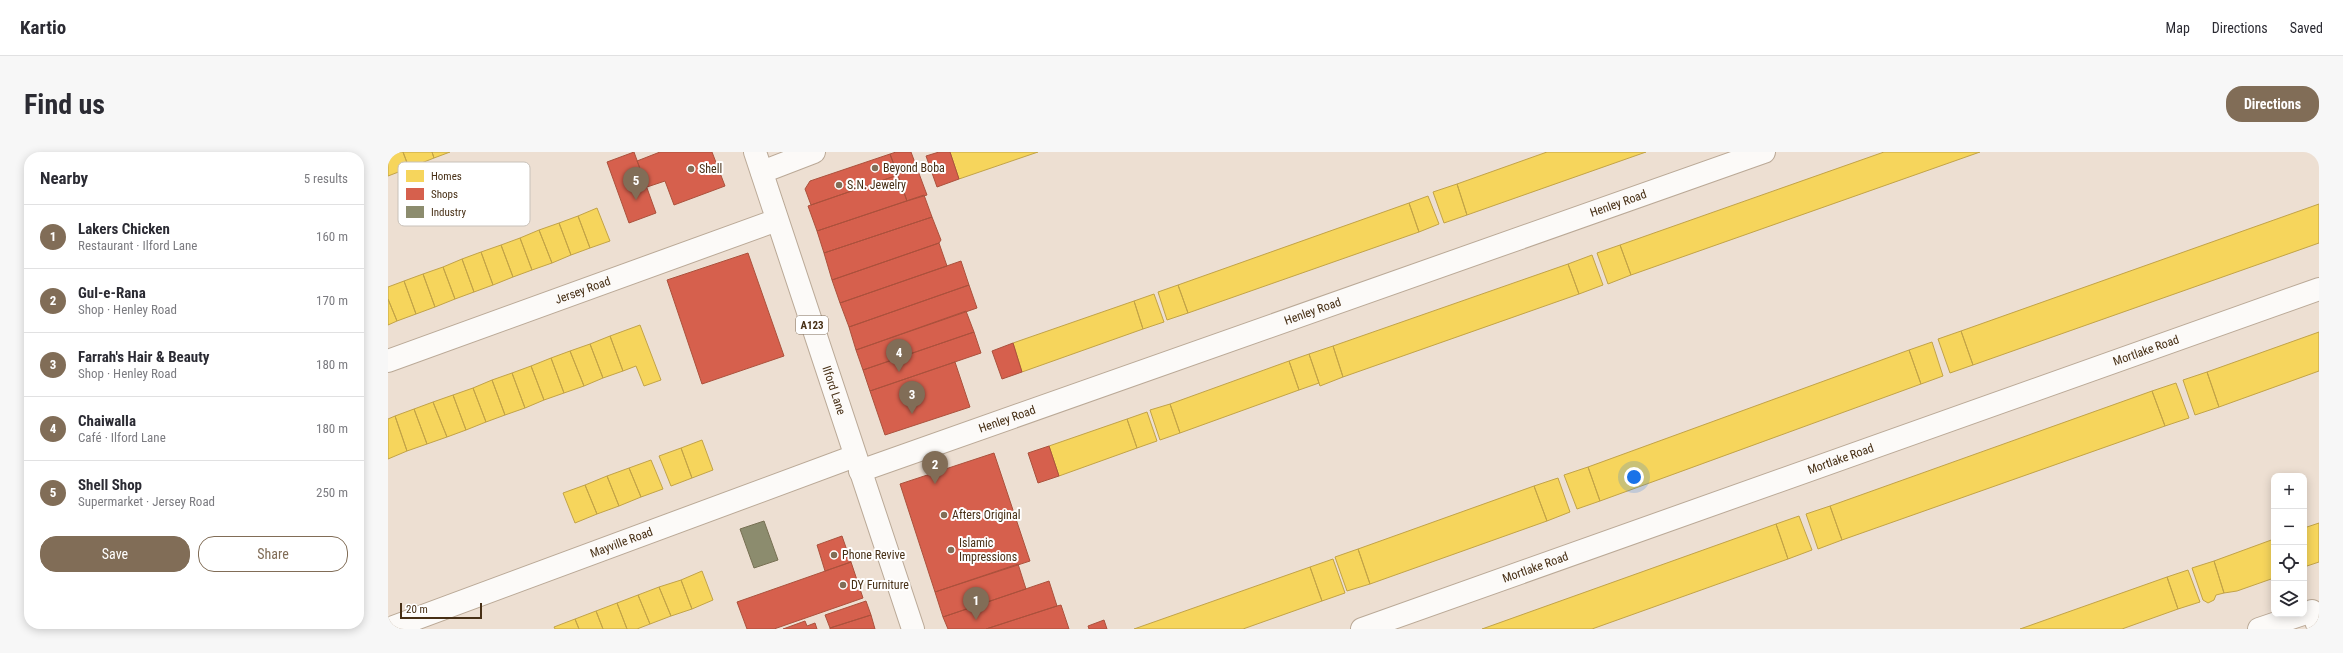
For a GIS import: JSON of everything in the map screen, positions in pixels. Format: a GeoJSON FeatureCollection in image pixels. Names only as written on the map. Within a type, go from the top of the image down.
{"type":"FeatureCollection","features":[{"type":"Feature","properties":{"kind":"street","name":"Ilford Lane"},"geometry":{"type":"LineString","coordinates":[[755,152],[913,629]]}},
{"type":"Feature","properties":{"kind":"street"},"geometry":{"type":"LineString","coordinates":[[762,172],[814,152]]}},
{"type":"Feature","properties":{"kind":"street","name":"Henley Road"},"geometry":{"type":"LineString","coordinates":[[858,464],[1034,408],[1764,152]]}},
{"type":"Feature","properties":{"kind":"street","name":"Jersey Road"},"geometry":{"type":"LineString","coordinates":[[388,361],[777,220]]}},
{"type":"Feature","properties":{"kind":"street","name":"Mortlake Road"},"geometry":{"type":"LineString","coordinates":[[1362,629],[2319,289]]}},
{"type":"Feature","properties":{"kind":"street","name":"Mayville Road"},"geometry":{"type":"LineString","coordinates":[[388,629],[858,464]]}},
{"type":"Feature","properties":{"kind":"street"},"geometry":{"type":"LineString","coordinates":[[2259,629],[2312,615]]}},
{"type":"Feature","properties":{"kind":"building: Homes"},"geometry":{"type":"Polygon","coordinates":[[[388,152],[403,152],[407,162],[398,162],[398,172],[388,176],[388,152]]]}},
{"type":"Feature","properties":{"kind":"building: Homes"},"geometry":{"type":"Polygon","coordinates":[[[403,152],[432,152],[434,158],[424,162],[407,162],[403,152]]]}},
{"type":"Feature","properties":{"kind":"building: Homes"},"geometry":{"type":"Polygon","coordinates":[[[432,152],[450,152],[434,158],[432,152]]]}},
{"type":"Feature","properties":{"kind":"building: Homes"},"geometry":{"type":"Polygon","coordinates":[[[950,152],[1038,152],[959,179],[950,152]]]}},
{"type":"Feature","properties":{"kind":"building: Homes"},"geometry":{"type":"Polygon","coordinates":[[[1547,152],[1646,152],[1467,215],[1457,184],[1547,152]]]}},
{"type":"Feature","properties":{"kind":"building: Homes"},"geometry":{"type":"Polygon","coordinates":[[[1884,152],[1980,152],[1631,275],[1620,245],[1884,152]]]}},
{"type":"Feature","properties":{"kind":"building: Homes"},"geometry":{"type":"Polygon","coordinates":[[[1457,184],[1467,215],[1444,223],[1433,192],[1457,184]]]}},
{"type":"Feature","properties":{"kind":"building: Homes"},"geometry":{"type":"Polygon","coordinates":[[[1428,196],[1439,224],[1419,232],[1409,203],[1428,196]]]}},
{"type":"Feature","properties":{"kind":"building: Homes"},"geometry":{"type":"Polygon","coordinates":[[[1409,203],[1419,232],[1188,313],[1178,285],[1409,203]]]}},
{"type":"Feature","properties":{"kind":"building: Homes"},"geometry":{"type":"Polygon","coordinates":[[[2319,204],[2319,243],[1973,365],[1961,331],[2319,204]]]}},
{"type":"Feature","properties":{"kind":"building: Homes"},"geometry":{"type":"Polygon","coordinates":[[[597,208],[610,241],[590,248],[578,216],[597,208]]]}},
{"type":"Feature","properties":{"kind":"building: Homes"},"geometry":{"type":"Polygon","coordinates":[[[578,216],[590,248],[571,255],[559,223],[578,216]]]}},
{"type":"Feature","properties":{"kind":"building: Homes"},"geometry":{"type":"Polygon","coordinates":[[[559,223],[571,255],[552,263],[539,230],[559,223]]]}},
{"type":"Feature","properties":{"kind":"building: Homes"},"geometry":{"type":"Polygon","coordinates":[[[539,230],[552,263],[532,270],[520,238],[539,230]]]}},
{"type":"Feature","properties":{"kind":"building: Homes"},"geometry":{"type":"Polygon","coordinates":[[[520,238],[532,270],[513,277],[501,245],[520,238]]]}},
{"type":"Feature","properties":{"kind":"building: Homes"},"geometry":{"type":"Polygon","coordinates":[[[501,245],[513,277],[493,285],[481,252],[501,245]]]}},
{"type":"Feature","properties":{"kind":"building: Homes"},"geometry":{"type":"Polygon","coordinates":[[[1620,245],[1631,275],[1608,284],[1597,253],[1620,245]]]}},
{"type":"Feature","properties":{"kind":"building: Homes"},"geometry":{"type":"Polygon","coordinates":[[[481,252],[493,285],[474,292],[462,259],[481,252]]]}},
{"type":"Feature","properties":{"kind":"building: Homes"},"geometry":{"type":"Polygon","coordinates":[[[1592,255],[1603,285],[1579,294],[1568,264],[1592,255]]]}},
{"type":"Feature","properties":{"kind":"building: Homes"},"geometry":{"type":"Polygon","coordinates":[[[462,259],[474,292],[455,299],[443,267],[462,259]]]}},
{"type":"Feature","properties":{"kind":"building: Homes"},"geometry":{"type":"Polygon","coordinates":[[[1568,264],[1579,294],[1343,377],[1333,346],[1568,264]]]}},
{"type":"Feature","properties":{"kind":"building: Homes"},"geometry":{"type":"Polygon","coordinates":[[[443,267],[455,299],[435,307],[423,274],[443,267]]]}},
{"type":"Feature","properties":{"kind":"building: Homes"},"geometry":{"type":"Polygon","coordinates":[[[423,274],[435,307],[416,314],[404,281],[423,274]]]}},
{"type":"Feature","properties":{"kind":"building: Homes"},"geometry":{"type":"Polygon","coordinates":[[[404,281],[416,314],[397,321],[388,299],[388,287],[404,281]]]}},
{"type":"Feature","properties":{"kind":"building: Homes"},"geometry":{"type":"Polygon","coordinates":[[[1178,285],[1188,313],[1167,320],[1158,292],[1178,285]]]}},
{"type":"Feature","properties":{"kind":"building: Homes"},"geometry":{"type":"Polygon","coordinates":[[[1154,294],[1164,322],[1143,329],[1134,301],[1154,294]]]}},
{"type":"Feature","properties":{"kind":"building: Homes"},"geometry":{"type":"Polygon","coordinates":[[[388,299],[397,321],[388,325],[388,299]]]}},
{"type":"Feature","properties":{"kind":"building: Homes"},"geometry":{"type":"Polygon","coordinates":[[[1134,301],[1143,329],[1022,372],[1013,343],[1134,301]]]}},
{"type":"Feature","properties":{"kind":"building: Homes"},"geometry":{"type":"Polygon","coordinates":[[[640,325],[661,380],[644,386],[636,366],[623,371],[610,336],[640,325]]]}},
{"type":"Feature","properties":{"kind":"building: Homes"},"geometry":{"type":"Polygon","coordinates":[[[1961,331],[1973,365],[1950,373],[1938,339],[1961,331]]]}},
{"type":"Feature","properties":{"kind":"building: Homes"},"geometry":{"type":"Polygon","coordinates":[[[2319,332],[2319,371],[2219,407],[2207,372],[2319,332]]]}},
{"type":"Feature","properties":{"kind":"building: Homes"},"geometry":{"type":"Polygon","coordinates":[[[610,336],[623,371],[603,378],[590,344],[610,336]]]}},
{"type":"Feature","properties":{"kind":"building: Homes"},"geometry":{"type":"Polygon","coordinates":[[[1932,342],[1943,376],[1921,384],[1909,350],[1932,342]]]}},
{"type":"Feature","properties":{"kind":"building: Homes"},"geometry":{"type":"Polygon","coordinates":[[[590,344],[603,378],[584,386],[570,351],[590,344]]]}},
{"type":"Feature","properties":{"kind":"building: Homes"},"geometry":{"type":"Polygon","coordinates":[[[1333,346],[1343,377],[1320,386],[1309,354],[1333,346]]]}},
{"type":"Feature","properties":{"kind":"building: Homes"},"geometry":{"type":"Polygon","coordinates":[[[1909,350],[1921,384],[1600,501],[1588,467],[1909,350]]]}},
{"type":"Feature","properties":{"kind":"building: Homes"},"geometry":{"type":"Polygon","coordinates":[[[570,351],[584,386],[564,393],[551,358],[570,351]]]}},
{"type":"Feature","properties":{"kind":"building: Homes"},"geometry":{"type":"Polygon","coordinates":[[[1309,354],[1319,383],[1299,390],[1289,361],[1309,354]]]}},
{"type":"Feature","properties":{"kind":"building: Homes"},"geometry":{"type":"Polygon","coordinates":[[[551,358],[564,393],[544,400],[531,366],[551,358]]]}},
{"type":"Feature","properties":{"kind":"building: Homes"},"geometry":{"type":"Polygon","coordinates":[[[1289,361],[1299,390],[1180,433],[1170,404],[1289,361]]]}},
{"type":"Feature","properties":{"kind":"building: Homes"},"geometry":{"type":"Polygon","coordinates":[[[531,366],[544,400],[525,408],[512,373],[531,366]]]}},
{"type":"Feature","properties":{"kind":"building: Homes"},"geometry":{"type":"Polygon","coordinates":[[[2207,372],[2219,407],[2195,415],[2183,380],[2207,372]]]}},
{"type":"Feature","properties":{"kind":"building: Homes"},"geometry":{"type":"Polygon","coordinates":[[[512,373],[525,408],[505,415],[492,380],[512,373]]]}},
{"type":"Feature","properties":{"kind":"building: Homes"},"geometry":{"type":"Polygon","coordinates":[[[492,380],[505,415],[486,422],[473,388],[492,380]]]}},
{"type":"Feature","properties":{"kind":"building: Homes"},"geometry":{"type":"Polygon","coordinates":[[[2176,383],[2189,418],[2165,426],[2152,391],[2176,383]]]}},
{"type":"Feature","properties":{"kind":"building: Homes"},"geometry":{"type":"Polygon","coordinates":[[[473,388],[486,422],[466,430],[453,395],[473,388]]]}},
{"type":"Feature","properties":{"kind":"building: Homes"},"geometry":{"type":"Polygon","coordinates":[[[2152,391],[2165,426],[1842,540],[1830,506],[2152,391]]]}},
{"type":"Feature","properties":{"kind":"building: Homes"},"geometry":{"type":"Polygon","coordinates":[[[453,395],[466,430],[447,437],[433,402],[453,395]]]}},
{"type":"Feature","properties":{"kind":"building: Homes"},"geometry":{"type":"Polygon","coordinates":[[[433,402],[447,437],[427,444],[414,409],[433,402]]]}},
{"type":"Feature","properties":{"kind":"building: Homes"},"geometry":{"type":"Polygon","coordinates":[[[1170,404],[1180,433],[1160,440],[1150,410],[1170,404]]]}},
{"type":"Feature","properties":{"kind":"building: Homes"},"geometry":{"type":"Polygon","coordinates":[[[414,409],[427,444],[407,451],[395,416],[414,409]]]}},
{"type":"Feature","properties":{"kind":"building: Homes"},"geometry":{"type":"Polygon","coordinates":[[[1147,412],[1157,441],[1137,448],[1127,419],[1147,412]]]}},
{"type":"Feature","properties":{"kind":"building: Homes"},"geometry":{"type":"Polygon","coordinates":[[[395,416],[407,451],[388,459],[388,419],[395,416]]]}},
{"type":"Feature","properties":{"kind":"building: Homes"},"geometry":{"type":"Polygon","coordinates":[[[1127,419],[1137,448],[1059,476],[1049,446],[1127,419]]]}},
{"type":"Feature","properties":{"kind":"building: Homes"},"geometry":{"type":"Polygon","coordinates":[[[702,440],[713,470],[692,478],[681,448],[702,440]]]}},
{"type":"Feature","properties":{"kind":"building: Homes"},"geometry":{"type":"Polygon","coordinates":[[[681,448],[692,478],[671,486],[659,456],[681,448]]]}},
{"type":"Feature","properties":{"kind":"building: Homes"},"geometry":{"type":"Polygon","coordinates":[[[651,460],[663,489],[641,497],[629,468],[651,460]]]}},
{"type":"Feature","properties":{"kind":"building: Homes"},"geometry":{"type":"Polygon","coordinates":[[[1588,467],[1600,501],[1577,509],[1564,475],[1588,467]]]}},
{"type":"Feature","properties":{"kind":"building: Homes"},"geometry":{"type":"Polygon","coordinates":[[[629,468],[641,497],[619,506],[607,476],[629,468]]]}},
{"type":"Feature","properties":{"kind":"building: Homes"},"geometry":{"type":"Polygon","coordinates":[[[607,476],[619,506],[597,514],[585,485],[607,476]]]}},
{"type":"Feature","properties":{"kind":"building: Homes"},"geometry":{"type":"Polygon","coordinates":[[[1558,478],[1570,512],[1547,521],[1534,486],[1558,478]]]}},
{"type":"Feature","properties":{"kind":"building: Homes"},"geometry":{"type":"Polygon","coordinates":[[[585,485],[597,514],[575,523],[563,493],[585,485]]]}},
{"type":"Feature","properties":{"kind":"building: Homes"},"geometry":{"type":"Polygon","coordinates":[[[1534,486],[1547,521],[1370,584],[1358,549],[1534,486]]]}},
{"type":"Feature","properties":{"kind":"building: Homes"},"geometry":{"type":"Polygon","coordinates":[[[1830,506],[1842,540],[1818,549],[1806,514],[1830,506]]]}},
{"type":"Feature","properties":{"kind":"building: Homes"},"geometry":{"type":"Polygon","coordinates":[[[1799,516],[1812,550],[1788,559],[1776,524],[1799,516]]]}},
{"type":"Feature","properties":{"kind":"building: Homes"},"geometry":{"type":"Polygon","coordinates":[[[2319,523],[2319,562],[2307,566],[2307,545],[2307,527],[2319,523]]]}},
{"type":"Feature","properties":{"kind":"building: Homes"},"geometry":{"type":"Polygon","coordinates":[[[1776,524],[1788,559],[1592,629],[1482,629],[1776,524]]]}},
{"type":"Feature","properties":{"kind":"building: Homes"},"geometry":{"type":"Polygon","coordinates":[[[2271,540],[2271,579],[2237,591],[2224,593],[2214,561],[2271,540]]]}},
{"type":"Feature","properties":{"kind":"building: Homes"},"geometry":{"type":"Polygon","coordinates":[[[1358,549],[1370,584],[1347,591],[1335,557],[1358,549]]]}},
{"type":"Feature","properties":{"kind":"building: Homes"},"geometry":{"type":"Polygon","coordinates":[[[1333,559],[1345,593],[1322,601],[1310,567],[1333,559]]]}},
{"type":"Feature","properties":{"kind":"building: Homes"},"geometry":{"type":"Polygon","coordinates":[[[2214,561],[2224,593],[2216,595],[2214,600],[2208,603],[2203,600],[2192,568],[2214,561]]]}},
{"type":"Feature","properties":{"kind":"building: Homes"},"geometry":{"type":"Polygon","coordinates":[[[1310,567],[1322,601],[1243,629],[1134,629],[1310,567]]]}},
{"type":"Feature","properties":{"kind":"building: Homes"},"geometry":{"type":"Polygon","coordinates":[[[2188,570],[2200,602],[2178,609],[2167,577],[2188,570]]]}},
{"type":"Feature","properties":{"kind":"building: Homes"},"geometry":{"type":"Polygon","coordinates":[[[702,571],[713,600],[692,609],[681,580],[702,571]]]}},
{"type":"Feature","properties":{"kind":"building: Homes"},"geometry":{"type":"Polygon","coordinates":[[[2167,577],[2178,609],[2122,629],[2020,629],[2167,577]]]}},
{"type":"Feature","properties":{"kind":"building: Homes"},"geometry":{"type":"Polygon","coordinates":[[[681,580],[692,609],[671,616],[659,587],[681,580]]]}},
{"type":"Feature","properties":{"kind":"building: Homes"},"geometry":{"type":"Polygon","coordinates":[[[659,587],[671,616],[650,624],[638,595],[659,587]]]}},
{"type":"Feature","properties":{"kind":"building: Homes"},"geometry":{"type":"Polygon","coordinates":[[[638,595],[650,624],[637,629],[627,629],[617,603],[638,595]]]}},
{"type":"Feature","properties":{"kind":"building: Homes"},"geometry":{"type":"Polygon","coordinates":[[[617,603],[627,629],[603,629],[596,611],[617,603]]]}},
{"type":"Feature","properties":{"kind":"building: Homes"},"geometry":{"type":"Polygon","coordinates":[[[596,611],[603,629],[579,629],[575,619],[596,611]]]}},
{"type":"Feature","properties":{"kind":"building: Homes"},"geometry":{"type":"Polygon","coordinates":[[[575,619],[579,629],[555,629],[554,627],[575,619]]]}},
{"type":"Feature","properties":{"kind":"building: Shops"},"geometry":{"type":"Polygon","coordinates":[[[634,152],[656,213],[629,223],[607,162],[634,152]]]}},
{"type":"Feature","properties":{"kind":"building: Shops"},"geometry":{"type":"Polygon","coordinates":[[[660,152],[712,152],[725,186],[674,205],[665,181],[647,187],[637,161],[660,152]]]}},
{"type":"Feature","properties":{"kind":"building: Shops"},"geometry":{"type":"Polygon","coordinates":[[[896,152],[911,152],[927,195],[907,201],[890,154],[896,152]]]}},
{"type":"Feature","properties":{"kind":"building: Shops"},"geometry":{"type":"Polygon","coordinates":[[[939,152],[950,152],[959,179],[937,187],[926,156],[939,152]]]}},
{"type":"Feature","properties":{"kind":"building: Shops"},"geometry":{"type":"Polygon","coordinates":[[[890,154],[898,175],[811,205],[805,189],[810,181],[890,154]]]}},
{"type":"Feature","properties":{"kind":"building: Shops"},"geometry":{"type":"Polygon","coordinates":[[[898,175],[907,201],[817,231],[808,206],[898,175]]]}},
{"type":"Feature","properties":{"kind":"building: Shops"},"geometry":{"type":"Polygon","coordinates":[[[924,195],[932,217],[824,253],[817,231],[924,195]]]}},
{"type":"Feature","properties":{"kind":"building: Shops"},"geometry":{"type":"Polygon","coordinates":[[[932,217],[941,240],[939,243],[832,280],[824,253],[932,217]]]}},
{"type":"Feature","properties":{"kind":"building: Shops"},"geometry":{"type":"Polygon","coordinates":[[[939,243],[947,266],[840,303],[832,280],[939,243]]]}},
{"type":"Feature","properties":{"kind":"building: Shops"},"geometry":{"type":"Polygon","coordinates":[[[748,253],[784,356],[702,384],[667,280],[748,253]]]}},
{"type":"Feature","properties":{"kind":"building: Shops"},"geometry":{"type":"Polygon","coordinates":[[[961,261],[969,285],[849,327],[840,303],[961,261]]]}},
{"type":"Feature","properties":{"kind":"building: Shops"},"geometry":{"type":"Polygon","coordinates":[[[969,285],[977,308],[856,350],[849,327],[969,285]]]}},
{"type":"Feature","properties":{"kind":"building: Shops"},"geometry":{"type":"Polygon","coordinates":[[[966,311],[974,332],[863,370],[856,350],[966,311]]]}},
{"type":"Feature","properties":{"kind":"building: Shops"},"geometry":{"type":"Polygon","coordinates":[[[974,332],[981,353],[870,391],[863,370],[974,332]]]}},
{"type":"Feature","properties":{"kind":"building: Shops"},"geometry":{"type":"Polygon","coordinates":[[[1013,343],[1022,372],[1002,379],[992,351],[1013,343]]]}},
{"type":"Feature","properties":{"kind":"building: Shops"},"geometry":{"type":"Polygon","coordinates":[[[955,362],[970,407],[885,435],[870,391],[955,362]]]}},
{"type":"Feature","properties":{"kind":"building: Shops"},"geometry":{"type":"Polygon","coordinates":[[[1049,446],[1059,476],[1038,483],[1028,453],[1049,446]]]}},
{"type":"Feature","properties":{"kind":"building: Shops"},"geometry":{"type":"Polygon","coordinates":[[[994,453],[1030,561],[935,592],[900,484],[994,453]]]}},
{"type":"Feature","properties":{"kind":"building: Shops"},"geometry":{"type":"Polygon","coordinates":[[[842,536],[851,562],[825,571],[817,545],[842,536]]]}},
{"type":"Feature","properties":{"kind":"building: Shops"},"geometry":{"type":"Polygon","coordinates":[[[851,562],[863,598],[774,629],[747,629],[737,602],[851,562]]]}},
{"type":"Feature","properties":{"kind":"building: Shops"},"geometry":{"type":"Polygon","coordinates":[[[1018,564],[1026,589],[943,617],[935,592],[1018,564]]]}},
{"type":"Feature","properties":{"kind":"building: Shops"},"geometry":{"type":"Polygon","coordinates":[[[1049,581],[1057,606],[986,629],[948,629],[943,617],[1049,581]]]}},
{"type":"Feature","properties":{"kind":"building: Shops"},"geometry":{"type":"Polygon","coordinates":[[[866,601],[871,615],[830,628],[825,615],[866,601]]]}},
{"type":"Feature","properties":{"kind":"building: Shops"},"geometry":{"type":"Polygon","coordinates":[[[1061,605],[1069,629],[986,629],[1057,606],[1061,605]]]}},
{"type":"Feature","properties":{"kind":"building: Shops"},"geometry":{"type":"Polygon","coordinates":[[[871,615],[875,629],[830,629],[830,628],[871,615]]]}},
{"type":"Feature","properties":{"kind":"building: Shops"},"geometry":{"type":"Polygon","coordinates":[[[1104,620],[1107,629],[1089,629],[1088,626],[1104,620]]]}},
{"type":"Feature","properties":{"kind":"building: Shops"},"geometry":{"type":"Polygon","coordinates":[[[805,621],[807,626],[815,623],[817,629],[783,629],[805,621]]]}},
{"type":"Feature","properties":{"kind":"building: Industry"},"geometry":{"type":"Polygon","coordinates":[[[764,521],[778,560],[754,568],[740,529],[764,521]]]}},
{"type":"Feature","properties":{"kind":"place","name":"Beyond Boba"},"geometry":{"type":"Point","coordinates":[875,168]}},
{"type":"Feature","properties":{"kind":"place","name":"Shell"},"geometry":{"type":"Point","coordinates":[691,169]}},
{"type":"Feature","properties":{"kind":"place","name":"S.N. Jewelry"},"geometry":{"type":"Point","coordinates":[839,185]}},
{"type":"Feature","properties":{"kind":"place","name":"Shell Shop"},"geometry":{"type":"Point","coordinates":[636,200]}},
{"type":"Feature","properties":{"kind":"place","name":"Chaiwalla"},"geometry":{"type":"Point","coordinates":[899,372]}},
{"type":"Feature","properties":{"kind":"place","name":"Farrah's Hair & Beauty"},"geometry":{"type":"Point","coordinates":[912,414]}},
{"type":"Feature","properties":{"kind":"place","name":"Gul-e-Rana"},"geometry":{"type":"Point","coordinates":[935,484]}},
{"type":"Feature","properties":{"kind":"place","name":"Afters Original"},"geometry":{"type":"Point","coordinates":[944,515]}},
{"type":"Feature","properties":{"kind":"place","name":"Islamic Impressions"},"geometry":{"type":"Point","coordinates":[951,550]}},
{"type":"Feature","properties":{"kind":"place","name":"Phone Revive"},"geometry":{"type":"Point","coordinates":[834,555]}},
{"type":"Feature","properties":{"kind":"place","name":"DY Furniture"},"geometry":{"type":"Point","coordinates":[843,585]}},
{"type":"Feature","properties":{"kind":"place","name":"Lakers Chicken"},"geometry":{"type":"Point","coordinates":[976,620]}}]}
